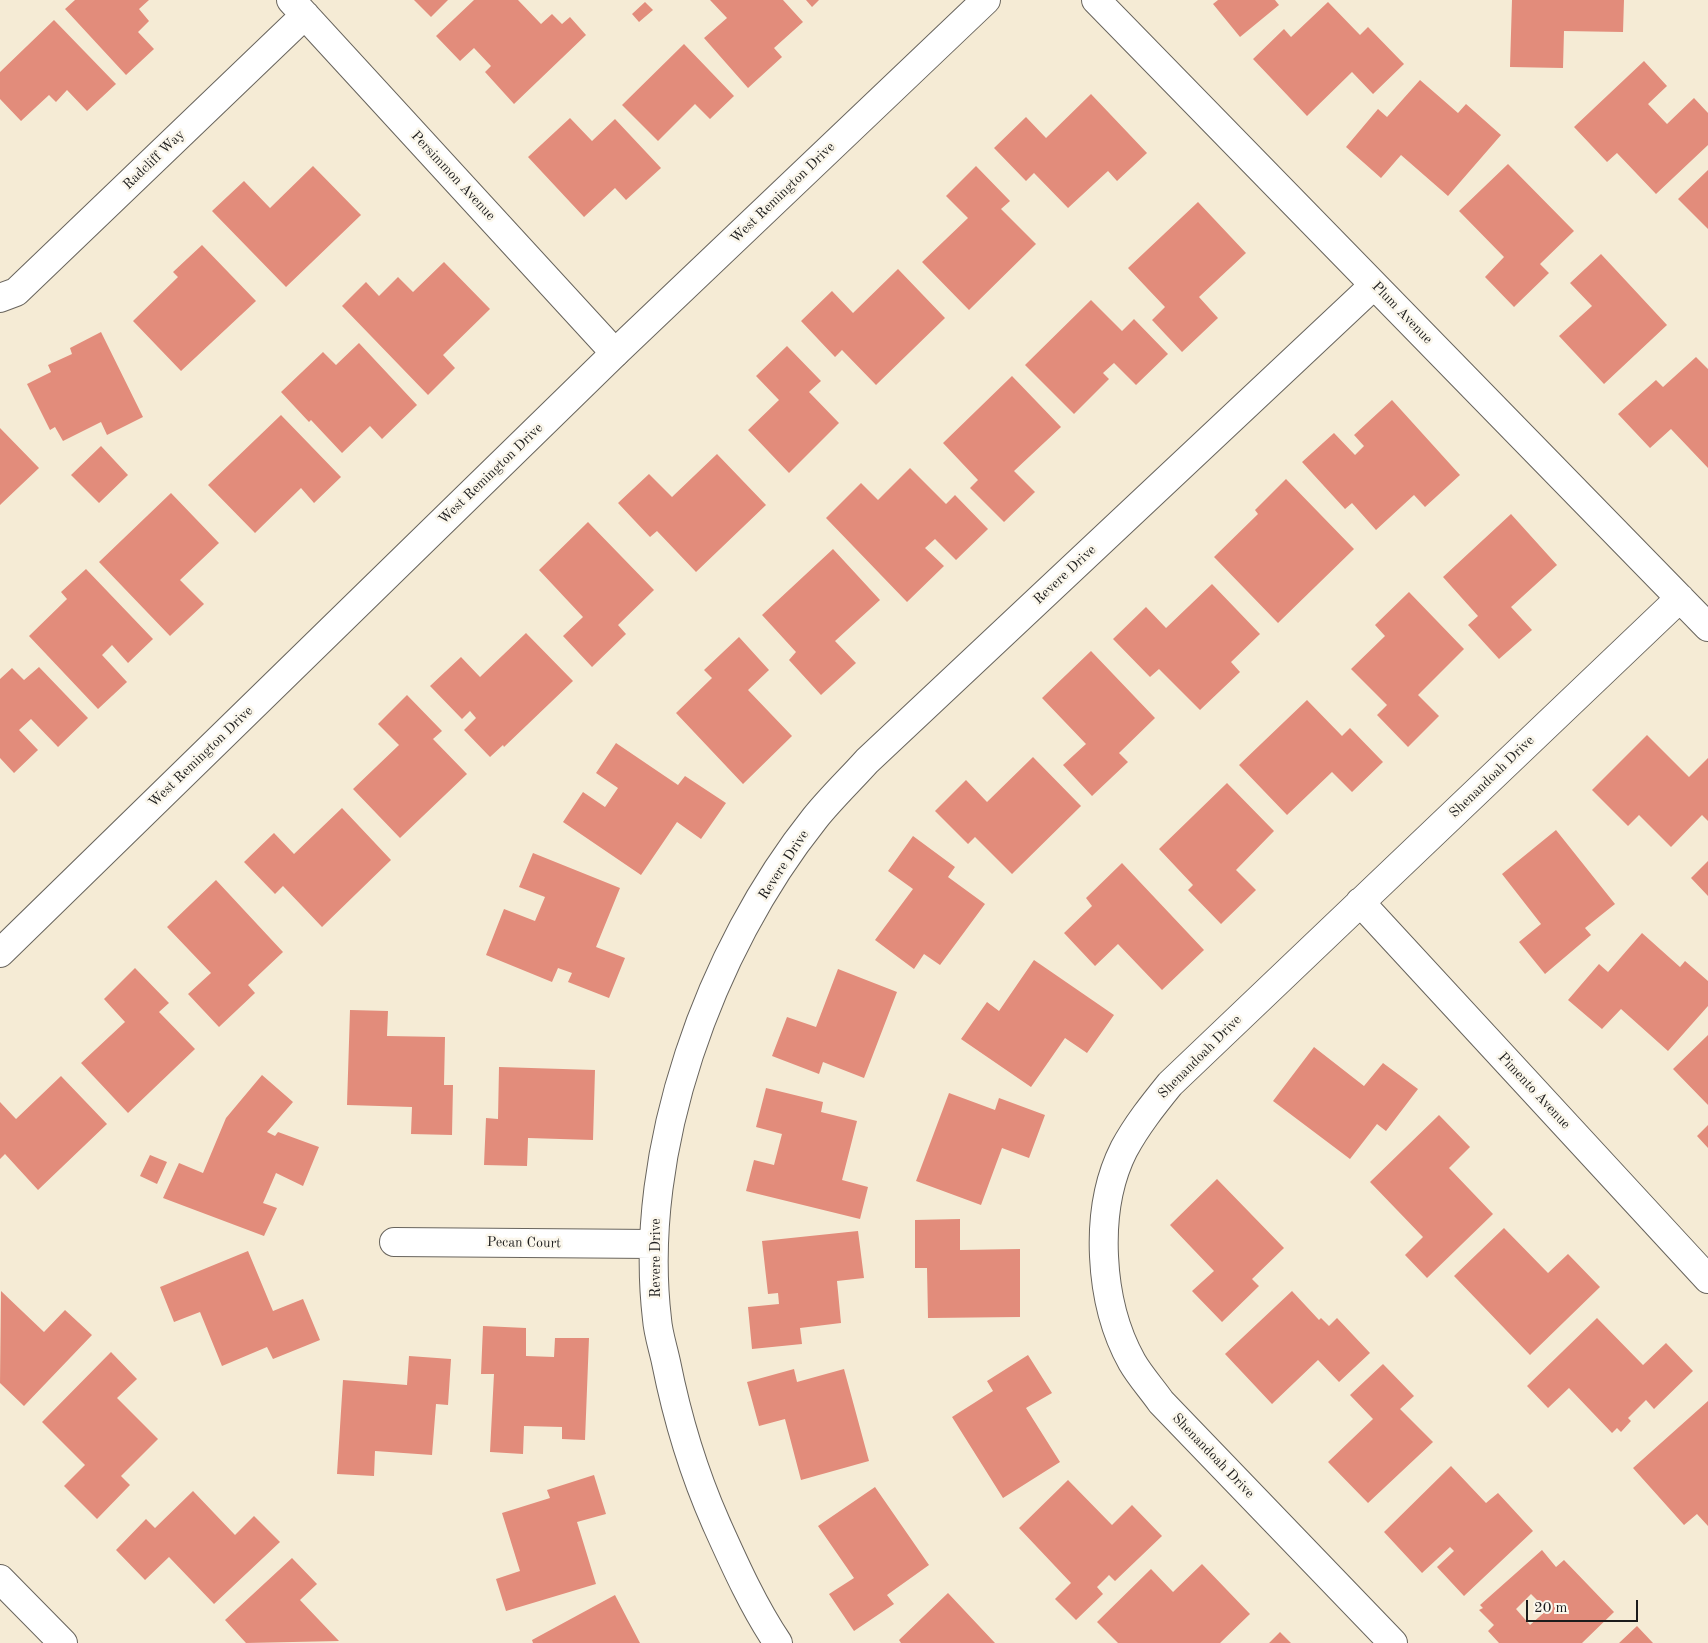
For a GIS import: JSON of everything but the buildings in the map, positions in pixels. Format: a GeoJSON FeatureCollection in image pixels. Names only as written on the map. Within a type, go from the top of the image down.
{"type":"FeatureCollection","features":[{"type":"Feature","properties":{"kind":"street","name":"West Remington Drive"},"geometry":{"type":"LineString","coordinates":[[0,952],[615,353],[986,0]]}},
{"type":"Feature","properties":{"kind":"street","name":"Plum Avenue"},"geometry":{"type":"LineString","coordinates":[[1096,0],[1708,627]]}},
{"type":"Feature","properties":{"kind":"street","name":"Persimmon Avenue"},"geometry":{"type":"LineString","coordinates":[[298,8],[615,353]]}},
{"type":"Feature","properties":{"kind":"street","name":"Radcliff Way"},"geometry":{"type":"LineString","coordinates":[[0,298],[16,292],[298,8]]}},
{"type":"Feature","properties":{"kind":"street","name":"Revere Drive"},"geometry":{"type":"LineString","coordinates":[[778,1643],[734,1564],[698,1481],[673,1399],[657,1319],[654,1244],[659,1180],[670,1121],[703,1014],[734,946],[770,883],[815,818],[867,761],[1374,284]]}},
{"type":"Feature","properties":{"kind":"street","name":"Shenandoah Drive"},"geometry":{"type":"LineString","coordinates":[[1393,1643],[1161,1402],[1129,1354],[1112,1315],[1104,1267],[1105,1226],[1111,1187],[1124,1150],[1144,1116],[1170,1084],[1680,598]]}},
{"type":"Feature","properties":{"kind":"street","name":"Pimento Avenue"},"geometry":{"type":"LineString","coordinates":[[1360,902],[1708,1280]]}},
{"type":"Feature","properties":{"kind":"street","name":"Pecan Court"},"geometry":{"type":"LineString","coordinates":[[394,1242],[654,1244]]}},
{"type":"Feature","properties":{"kind":"street"},"geometry":{"type":"LineString","coordinates":[[0,1579],[57,1641]]}}]}
